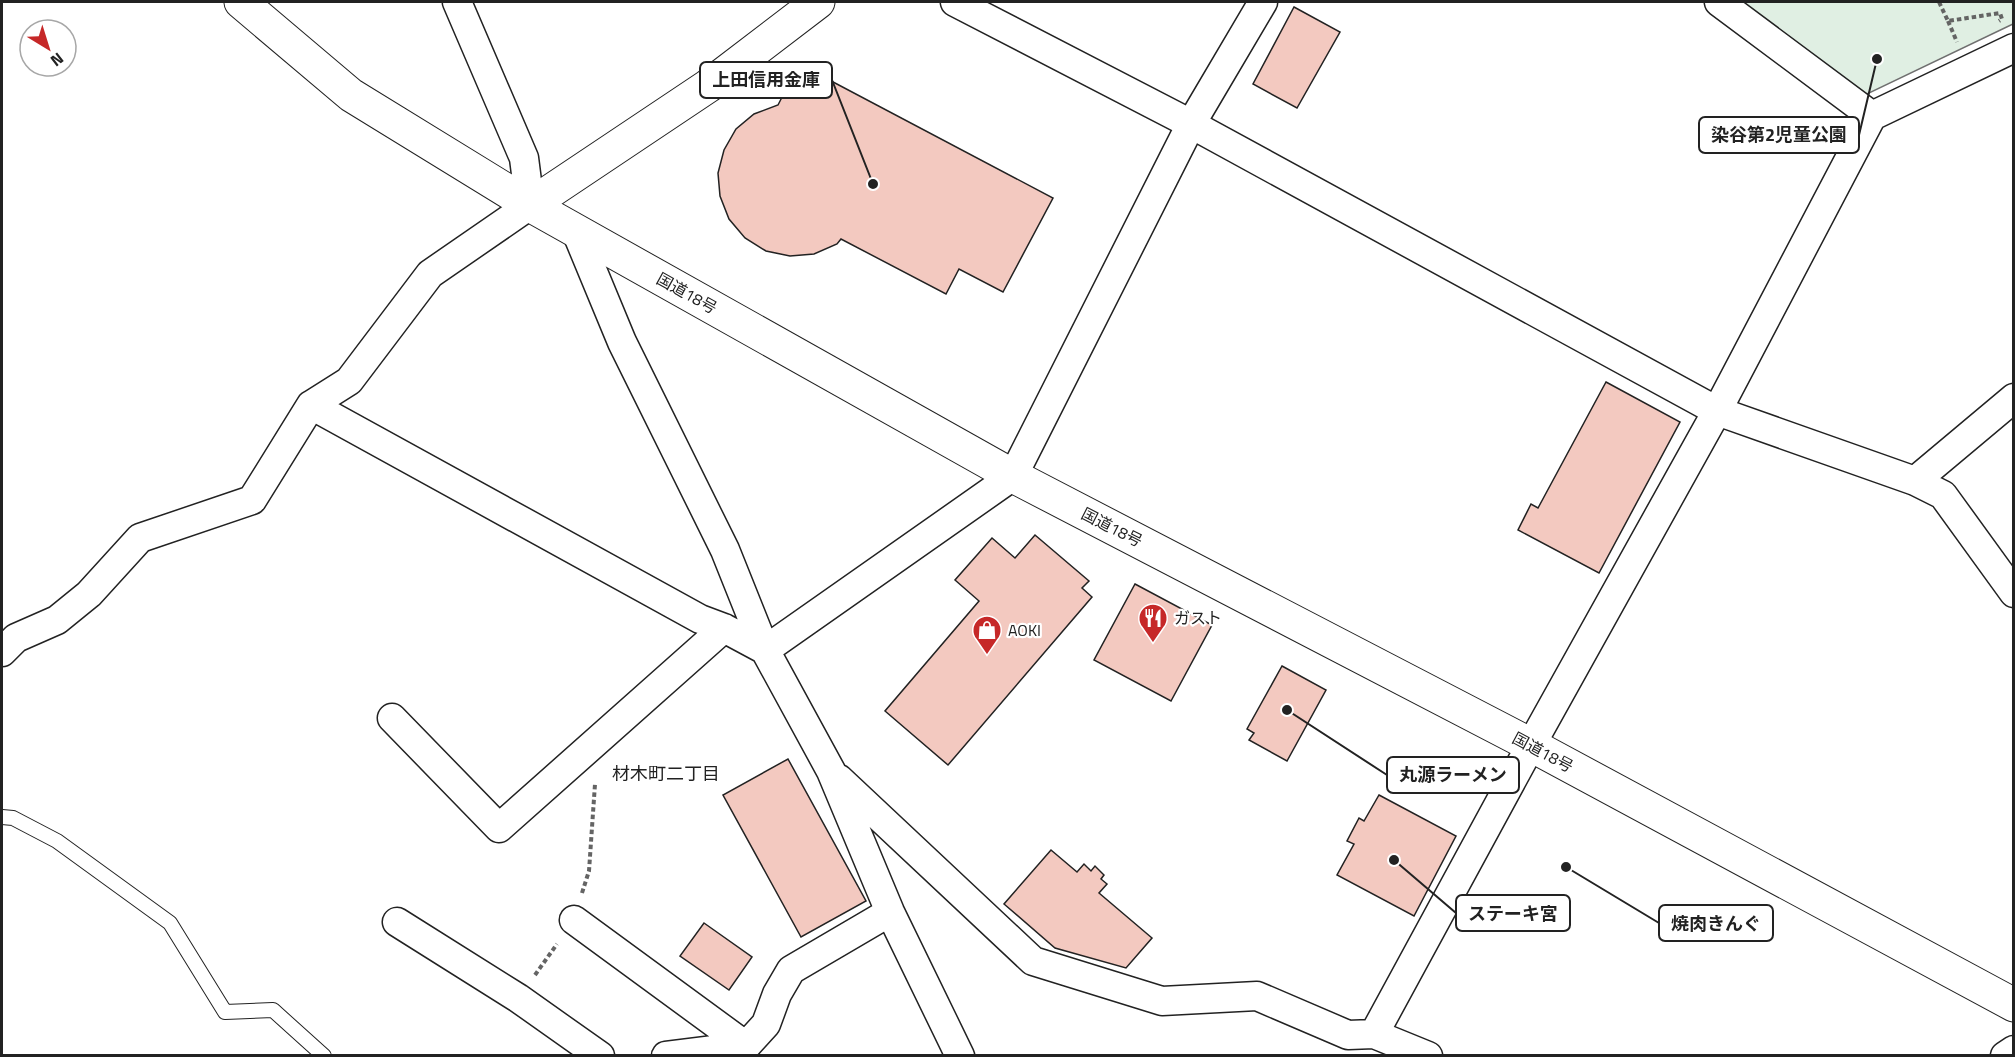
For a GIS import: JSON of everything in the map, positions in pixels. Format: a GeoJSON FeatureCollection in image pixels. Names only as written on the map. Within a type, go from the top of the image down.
{"type":"FeatureCollection","features":[{"type":"Feature","properties":{"kind":"main road","name":"国道18号"},"geometry":{"type":"LineString","coordinates":[[241,2],[351,95],[530,205],[1013,476],[1531,745],[2013,1005]]}},
{"type":"Feature","properties":{"kind":"main road"},"geometry":{"type":"LineString","coordinates":[[530,205],[708,86],[818,2]]}},
{"type":"Feature","properties":{"kind":"street"},"geometry":{"type":"LineString","coordinates":[[2,652],[16,638],[57,620],[89,594],[140,538],[252,500],[311,405],[349,381],[430,274],[530,205],[524,158],[457,2]]}},
{"type":"Feature","properties":{"kind":"street"},"geometry":{"type":"LineString","coordinates":[[955,2],[1191,124],[1718,411],[1915,481],[1943,495],[2013,593]]}},
{"type":"Feature","properties":{"kind":"street"},"geometry":{"type":"LineString","coordinates":[[765,650],[1013,476],[1191,124],[1263,2]]}},
{"type":"Feature","properties":{"kind":"street"},"geometry":{"type":"LineString","coordinates":[[1719,2],[1872,116]]}},
{"type":"Feature","properties":{"kind":"street"},"geometry":{"type":"LineString","coordinates":[[1374,1034],[1531,745],[1718,411],[1872,116],[2013,48]]}},
{"type":"Feature","properties":{"kind":"street"},"geometry":{"type":"LineString","coordinates":[[576,231],[622,342],[725,550],[765,650],[831,771],[890,912],[960,1056]]}},
{"type":"Feature","properties":{"kind":"street"},"geometry":{"type":"LineString","coordinates":[[1915,481],[2013,398]]}},
{"type":"Feature","properties":{"kind":"street"},"geometry":{"type":"LineString","coordinates":[[311,405],[700,619],[724,628],[765,650]]}},
{"type":"Feature","properties":{"kind":"street"},"geometry":{"type":"LineString","coordinates":[[393,718],[499,828],[724,628]]}},
{"type":"Feature","properties":{"kind":"street"},"geometry":{"type":"LineString","coordinates":[[831,771],[1033,961],[1162,1001],[1257,996],[1348,1035],[1374,1034],[1428,1056]]}},
{"type":"Feature","properties":{"kind":"street"},"geometry":{"type":"LineString","coordinates":[[666,1056],[746,1046],[766,1024],[777,994],[791,970],[890,912]]}},
{"type":"Feature","properties":{"kind":"street"},"geometry":{"type":"LineString","coordinates":[[574,920],[746,1046]]}},
{"type":"Feature","properties":{"kind":"street"},"geometry":{"type":"LineString","coordinates":[[397,922],[518,998],[600,1056]]}},
{"type":"Feature","properties":{"kind":"street"},"geometry":{"type":"LineString","coordinates":[[2006,1056],[2013,1050]]}},
{"type":"Feature","properties":{"kind":"lane"},"geometry":{"type":"LineString","coordinates":[[2,817],[13,818],[57,842],[170,923],[225,1012],[273,1010],[324,1056]]}},
{"type":"Feature","properties":{"kind":"path"},"geometry":{"type":"LineString","coordinates":[[1939,2],[1970,69]]}},
{"type":"Feature","properties":{"kind":"path"},"geometry":{"type":"LineString","coordinates":[[1948,21],[2000,13],[2001,19],[1993,24]]}},
{"type":"Feature","properties":{"kind":"path"},"geometry":{"type":"LineString","coordinates":[[518,998],[574,920],[589,871],[599,739]]}},
{"type":"Feature","properties":{"kind":"green space"},"geometry":{"type":"Polygon","coordinates":[[[1735,2],[2013,2],[2013,24],[1865,95],[1735,2]]]}},
{"type":"Feature","properties":{"kind":"building"},"geometry":{"type":"Polygon","coordinates":[[[1294,7],[1340,32],[1297,108],[1253,84],[1294,7]]]}},
{"type":"Feature","properties":{"kind":"building"},"geometry":{"type":"Polygon","coordinates":[[[799,64],[1053,198],[1003,292],[959,269],[946,294],[841,239],[837,244],[814,254],[790,256],[766,251],[745,238],[729,219],[720,196],[718,173],[724,150],[736,129],[754,114],[778,105],[799,64]]]}},
{"type":"Feature","properties":{"kind":"building"},"geometry":{"type":"Polygon","coordinates":[[[1606,382],[1680,422],[1599,573],[1518,530],[1531,504],[1538,508],[1606,382]]]}},
{"type":"Feature","properties":{"kind":"building","name":"AOKI"},"geometry":{"type":"Polygon","coordinates":[[[1035,535],[1089,581],[1082,588],[1092,597],[948,765],[885,711],[979,601],[955,580],[992,538],[1015,558],[1035,535]]]}},
{"type":"Feature","properties":{"kind":"building","name":"ガスト"},"geometry":{"type":"Polygon","coordinates":[[[1135,584],[1212,625],[1171,701],[1094,660],[1135,584]]]}},
{"type":"Feature","properties":{"kind":"building"},"geometry":{"type":"Polygon","coordinates":[[[1282,666],[1326,690],[1287,761],[1249,740],[1254,733],[1247,729],[1282,666]]]}},
{"type":"Feature","properties":{"kind":"building"},"geometry":{"type":"Polygon","coordinates":[[[788,759],[866,901],[801,937],[723,795],[788,759]]]}},
{"type":"Feature","properties":{"kind":"building"},"geometry":{"type":"Polygon","coordinates":[[[1379,795],[1456,836],[1414,916],[1337,875],[1354,844],[1347,841],[1359,818],[1364,821],[1379,795]]]}},
{"type":"Feature","properties":{"kind":"building"},"geometry":{"type":"Polygon","coordinates":[[[1051,850],[1077,872],[1084,864],[1091,871],[1095,866],[1104,875],[1101,879],[1107,884],[1099,893],[1152,938],[1126,968],[1055,948],[1004,904],[1051,850]]]}},
{"type":"Feature","properties":{"kind":"building"},"geometry":{"type":"Polygon","coordinates":[[[704,923],[752,957],[729,990],[680,956],[704,923]]]}},
{"type":"Feature","properties":{"kind":"place","name":"染谷第2児童公園"},"geometry":{"type":"Point","coordinates":[1877,59]}},
{"type":"Feature","properties":{"kind":"place","name":"上田信用金庫"},"geometry":{"type":"Point","coordinates":[873,184]}},
{"type":"Feature","properties":{"kind":"place","name":"ガスト"},"geometry":{"type":"Point","coordinates":[1153,644]}},
{"type":"Feature","properties":{"kind":"place","name":"AOKI"},"geometry":{"type":"Point","coordinates":[987,656]}},
{"type":"Feature","properties":{"kind":"place","name":"丸源ラーメン"},"geometry":{"type":"Point","coordinates":[1287,710]}},
{"type":"Feature","properties":{"kind":"place","name":"ステーキ宮"},"geometry":{"type":"Point","coordinates":[1394,860]}},
{"type":"Feature","properties":{"kind":"place","name":"焼肉きんぐ"},"geometry":{"type":"Point","coordinates":[1566,867]}},
{"type":"Feature","properties":{"kind":"district","name":"材木町二丁目"},"geometry":{"type":"Point","coordinates":[666,773]}}]}
